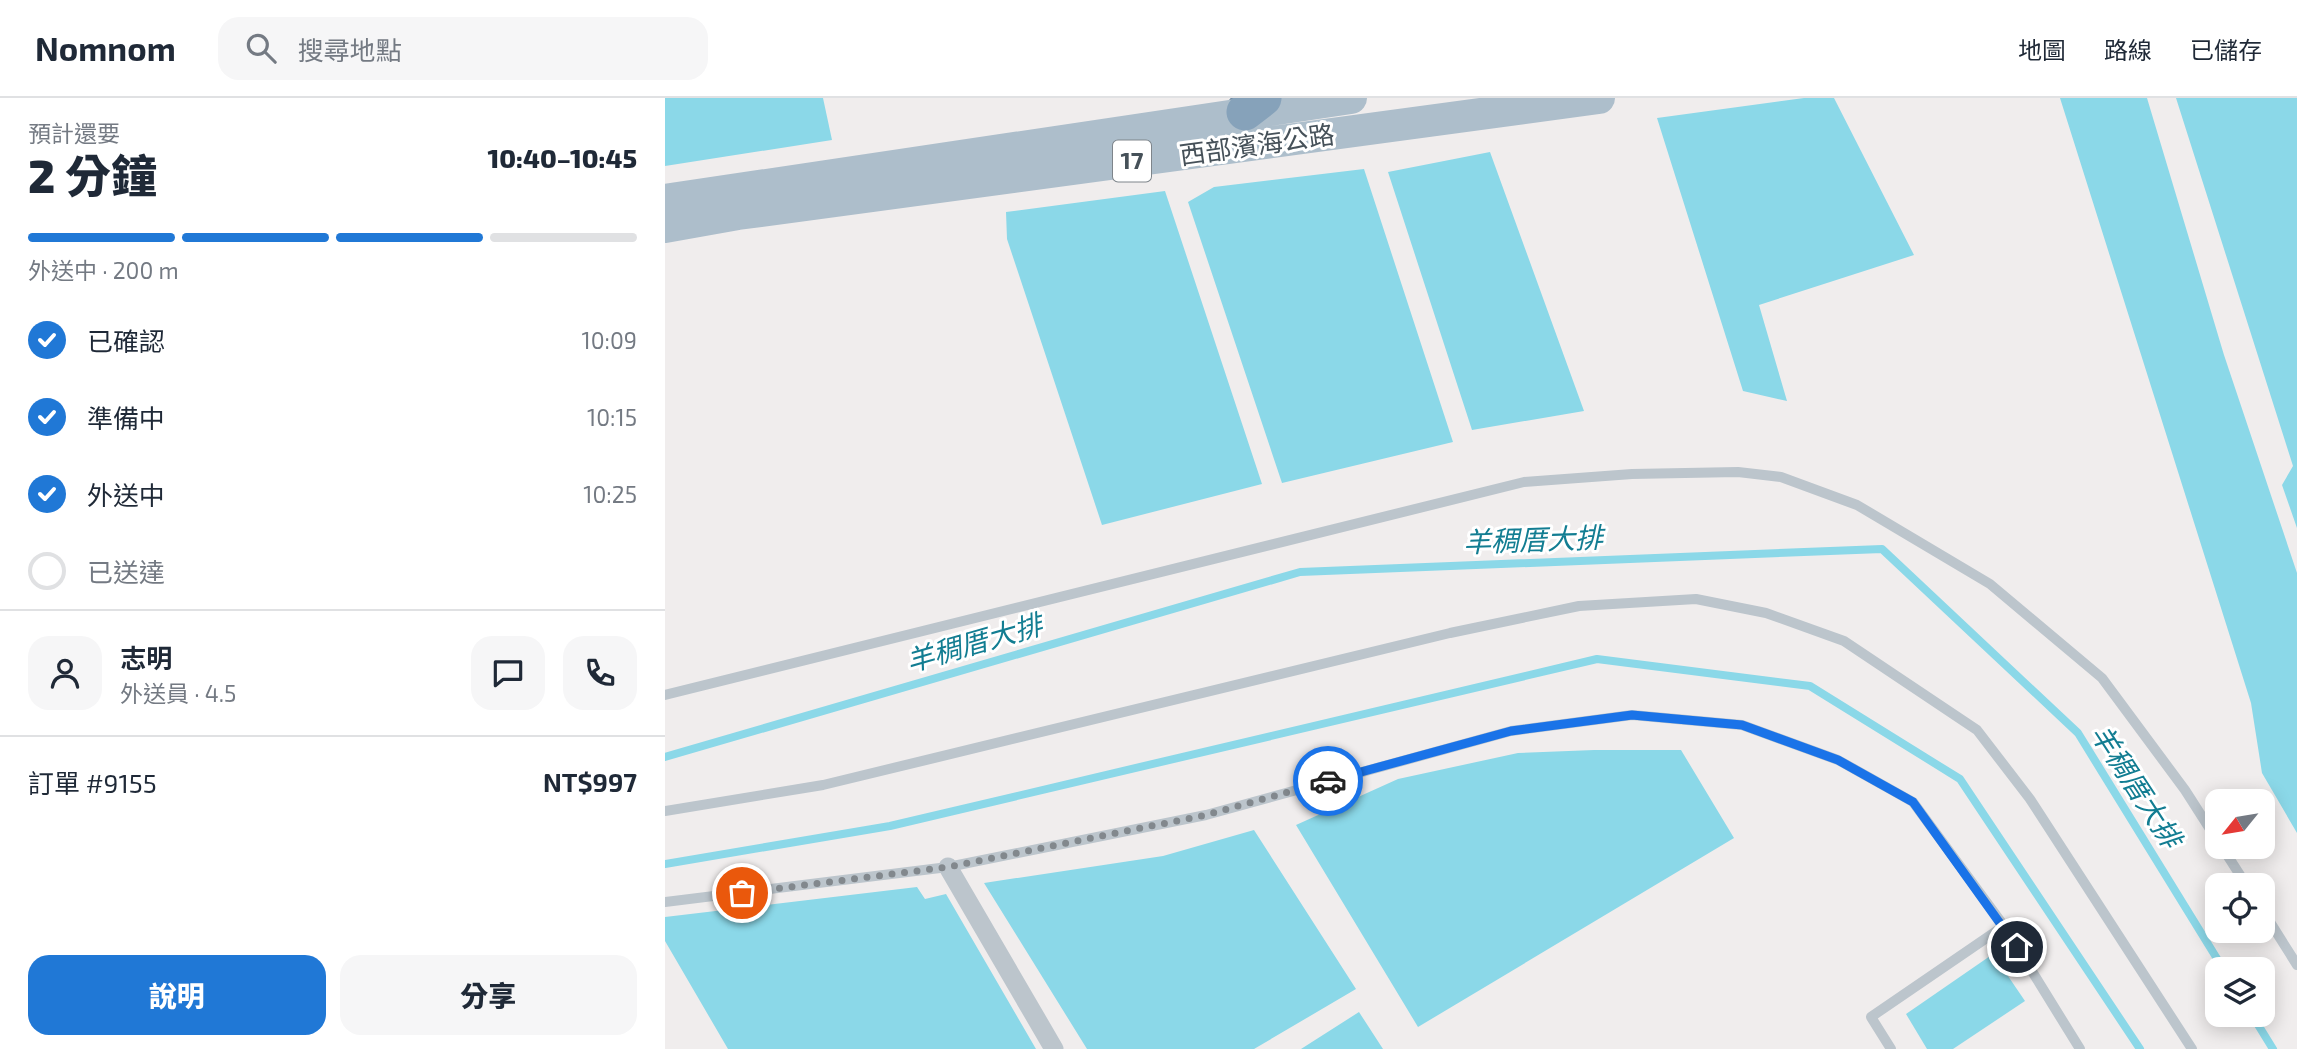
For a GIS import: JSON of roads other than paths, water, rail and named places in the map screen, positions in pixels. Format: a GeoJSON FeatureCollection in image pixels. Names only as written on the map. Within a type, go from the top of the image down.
{"type":"FeatureCollection","features":[{"type":"Feature","properties":{"kind":"main road","name":"西部濱海公路"},"geometry":{"type":"LineString","coordinates":[[665,200],[1254,105],[1350,98]]}},
{"type":"Feature","properties":{"kind":"main road","name":"西部濱海公路"},"geometry":{"type":"LineString","coordinates":[[665,227],[738,214],[1599,98]]}},
{"type":"Feature","properties":{"kind":"street"},"geometry":{"type":"LineString","coordinates":[[948,867],[1054,1049]]}},
{"type":"Feature","properties":{"kind":"lane"},"geometry":{"type":"LineString","coordinates":[[665,695],[1524,482],[1632,474],[1738,472],[1781,477],[1857,505],[1990,584],[2102,678],[2205,821]]}},
{"type":"Feature","properties":{"kind":"lane"},"geometry":{"type":"LineString","coordinates":[[665,811],[823,785],[1450,633],[1579,606],[1696,599],[1766,613],[1844,641],[1977,730],[2031,799],[2192,1049]]}},
{"type":"Feature","properties":{"kind":"lane"},"geometry":{"type":"LineString","coordinates":[[665,902],[948,867],[1206,815],[1511,731],[1632,715],[1742,725],[1838,760],[1913,802],[2004,926],[2080,1049]]}},
{"type":"Feature","properties":{"kind":"lane"},"geometry":{"type":"LineString","coordinates":[[1891,1049],[1871,1017],[2004,926]]}},
{"type":"Feature","properties":{"kind":"lane"},"geometry":{"type":"LineString","coordinates":[[2275,930],[2297,965]]}},
{"type":"Feature","properties":{"kind":"water"},"geometry":{"type":"Polygon","coordinates":[[[665,98],[823,98],[832,140],[665,166],[665,98]]]}},
{"type":"Feature","properties":{"kind":"water"},"geometry":{"type":"Polygon","coordinates":[[[1804,98],[1834,98],[1914,255],[1759,305],[1787,401],[1743,391],[1657,118],[1804,98]]]}},
{"type":"Feature","properties":{"kind":"water"},"geometry":{"type":"Polygon","coordinates":[[[2060,98],[2147,98],[2224,355],[2297,573],[2297,833],[2275,795],[2275,789],[2271,789],[2262,773],[2251,703],[2060,98]]]}},
{"type":"Feature","properties":{"kind":"water"},"geometry":{"type":"Polygon","coordinates":[[[2176,98],[2297,98],[2297,528],[2282,485],[2293,466],[2176,98]]]}},
{"type":"Feature","properties":{"kind":"water"},"geometry":{"type":"Polygon","coordinates":[[[1490,152],[1584,411],[1472,430],[1388,172],[1490,152]]]}},
{"type":"Feature","properties":{"kind":"water"},"geometry":{"type":"Polygon","coordinates":[[[1364,169],[1453,442],[1282,483],[1188,202],[1214,187],[1364,169]]]}},
{"type":"Feature","properties":{"kind":"water"},"geometry":{"type":"Polygon","coordinates":[[[1165,191],[1262,484],[1102,525],[1007,239],[1006,212],[1165,191]]]}},
{"type":"Feature","properties":{"kind":"water"},"geometry":{"type":"Polygon","coordinates":[[[1681,750],[1734,838],[1418,1027],[1296,825],[1398,779],[1518,753],[1681,750]]]}},
{"type":"Feature","properties":{"kind":"water"},"geometry":{"type":"Polygon","coordinates":[[[1254,830],[1356,989],[1254,1049],[1087,1049],[984,883],[1163,856],[1254,830]]]}},
{"type":"Feature","properties":{"kind":"water"},"geometry":{"type":"Polygon","coordinates":[[[917,887],[925,899],[946,894],[1036,1049],[728,1049],[665,941],[665,917],[917,887]]]}},
{"type":"Feature","properties":{"kind":"water"},"geometry":{"type":"Polygon","coordinates":[[[1993,954],[2025,1001],[1953,1049],[1927,1049],[1906,1014],[1993,954]]]}},
{"type":"Feature","properties":{"kind":"water"},"geometry":{"type":"Polygon","coordinates":[[[1359,1012],[1383,1049],[1301,1049],[1359,1012]]]}},
{"type":"Feature","properties":{"kind":"waterway","name":"羊稠厝大排"},"geometry":{"type":"LineString","coordinates":[[665,757],[1300,572],[1882,549],[2078,733],[2216,957]]}},
{"type":"Feature","properties":{"kind":"waterway"},"geometry":{"type":"LineString","coordinates":[[665,864],[890,826],[1597,659],[1810,686],[1960,779],[2140,1049]]}},
{"type":"Feature","properties":{"kind":"waterway","name":"羊稠厝大排"},"geometry":{"type":"LineString","coordinates":[[2259,1027],[2273,1049]]}}]}
